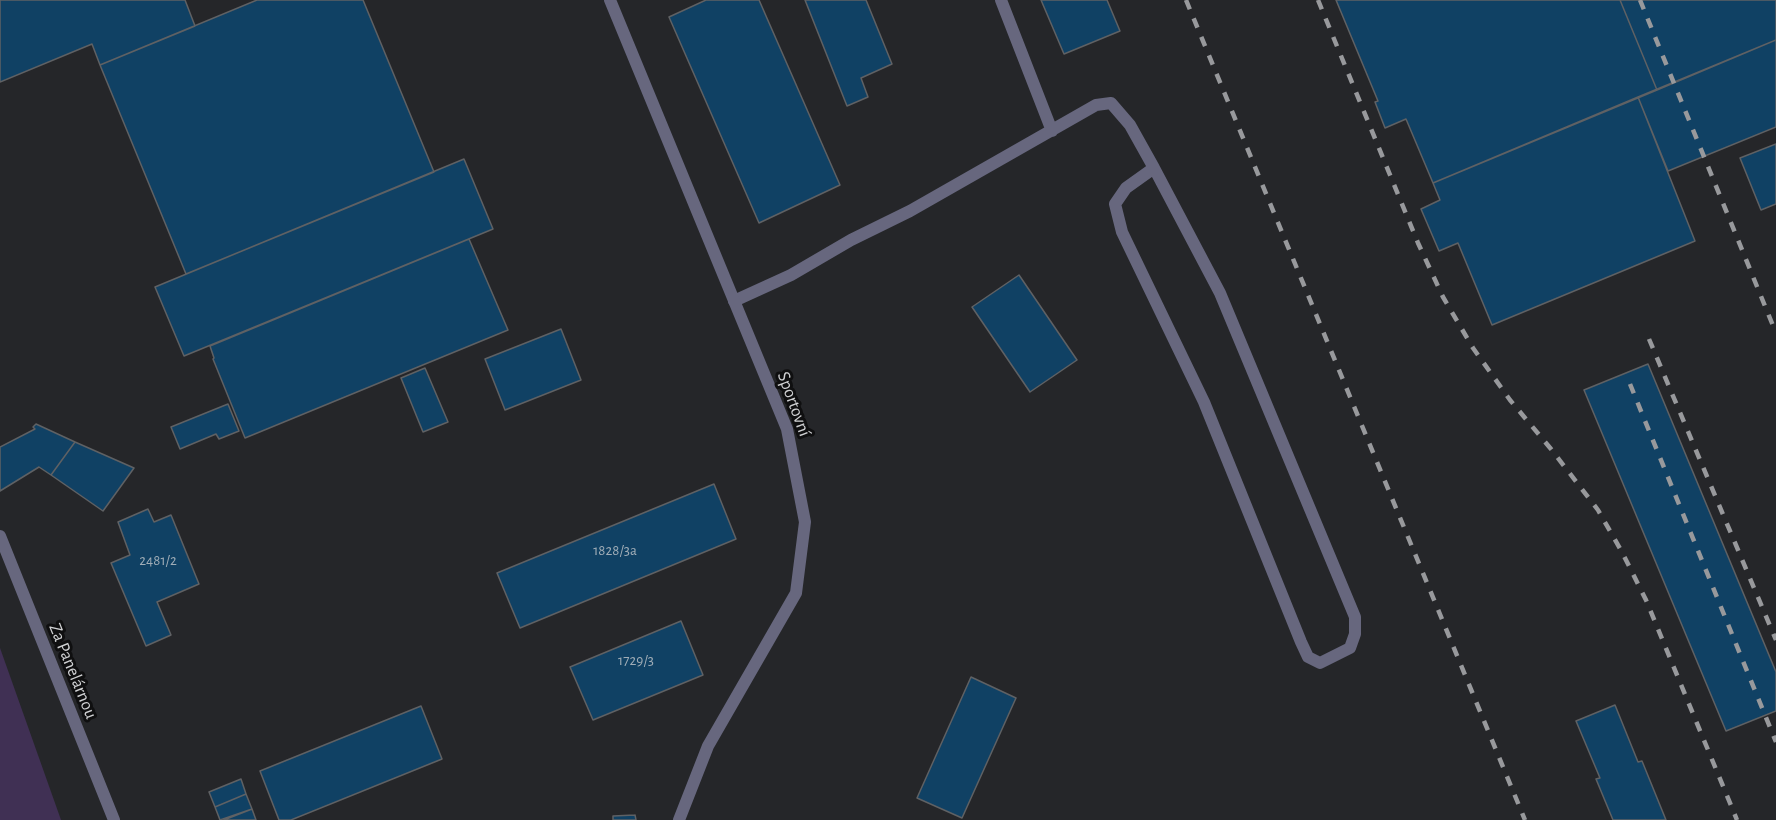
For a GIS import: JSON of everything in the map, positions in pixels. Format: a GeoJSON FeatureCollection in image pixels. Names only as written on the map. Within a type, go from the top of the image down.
{"type":"FeatureCollection","features":[{"type":"Feature","properties":{"kind":"street","name":"Sportovní"},"geometry":{"type":"LineString","coordinates":[[610,0],[787,429],[805,522],[796,593],[708,746],[680,820]]}},
{"type":"Feature","properties":{"kind":"street"},"geometry":{"type":"LineString","coordinates":[[1001,0],[1052,131]]}},
{"type":"Feature","properties":{"kind":"street"},"geometry":{"type":"LineString","coordinates":[[735,301],[791,275],[851,240],[910,211],[1096,105],[1111,103],[1130,124],[1154,168],[1220,293],[1355,617],[1355,634],[1350,648],[1320,663],[1308,657],[1301,642],[1204,402],[1122,232],[1115,204],[1126,188],[1154,168]]}},
{"type":"Feature","properties":{"kind":"street","name":"Za Panelárnou"},"geometry":{"type":"LineString","coordinates":[[0,536],[114,820]]}},
{"type":"Feature","properties":{"kind":"shaded area"},"geometry":{"type":"Polygon","coordinates":[[[0,648],[61,820],[0,820],[0,648]]]}},
{"type":"Feature","properties":{"kind":"building"},"geometry":{"type":"Polygon","coordinates":[[[0,0],[185,0],[195,26],[100,65],[92,44],[0,82],[0,0]]]}},
{"type":"Feature","properties":{"kind":"building"},"geometry":{"type":"Polygon","coordinates":[[[257,0],[363,0],[434,172],[186,274],[100,65],[257,0]]]}},
{"type":"Feature","properties":{"kind":"building"},"geometry":{"type":"Polygon","coordinates":[[[706,0],[759,0],[840,185],[759,223],[669,17],[706,0]]]}},
{"type":"Feature","properties":{"kind":"building"},"geometry":{"type":"Polygon","coordinates":[[[805,0],[866,0],[892,64],[861,78],[868,97],[847,106],[805,0]]]}},
{"type":"Feature","properties":{"kind":"building"},"geometry":{"type":"Polygon","coordinates":[[[1041,0],[1107,0],[1120,31],[1064,54],[1041,0]]]}},
{"type":"Feature","properties":{"kind":"building"},"geometry":{"type":"Polygon","coordinates":[[[1336,0],[1620,0],[1657,90],[1433,183],[1406,119],[1385,128],[1375,102],[1378,101],[1336,0]]]}},
{"type":"Feature","properties":{"kind":"building"},"geometry":{"type":"Polygon","coordinates":[[[1620,0],[1776,0],[1776,40],[1657,90],[1620,0]]]}},
{"type":"Feature","properties":{"kind":"building"},"geometry":{"type":"Polygon","coordinates":[[[1776,40],[1776,127],[1668,171],[1638,97],[1776,40]]]}},
{"type":"Feature","properties":{"kind":"building"},"geometry":{"type":"Polygon","coordinates":[[[1638,97],[1695,241],[1492,325],[1458,243],[1439,251],[1421,209],[1440,200],[1433,183],[1638,97]]]}},
{"type":"Feature","properties":{"kind":"building"},"geometry":{"type":"Polygon","coordinates":[[[1776,144],[1776,204],[1761,210],[1740,158],[1776,144]]]}},
{"type":"Feature","properties":{"kind":"building"},"geometry":{"type":"Polygon","coordinates":[[[464,159],[493,229],[184,356],[155,287],[464,159]]]}},
{"type":"Feature","properties":{"kind":"building"},"geometry":{"type":"Polygon","coordinates":[[[469,239],[508,330],[245,438],[213,359],[210,346],[469,239]]]}},
{"type":"Feature","properties":{"kind":"building"},"geometry":{"type":"Polygon","coordinates":[[[1019,275],[1077,360],[1030,392],[972,307],[1019,275]]]}},
{"type":"Feature","properties":{"kind":"building"},"geometry":{"type":"Polygon","coordinates":[[[561,329],[581,380],[505,410],[485,359],[561,329]]]}},
{"type":"Feature","properties":{"kind":"building"},"geometry":{"type":"Polygon","coordinates":[[[1648,364],[1776,672],[1776,711],[1726,731],[1584,390],[1648,364]]]}},
{"type":"Feature","properties":{"kind":"building"},"geometry":{"type":"Polygon","coordinates":[[[425,368],[448,422],[423,432],[401,378],[425,368]]]}},
{"type":"Feature","properties":{"kind":"building"},"geometry":{"type":"Polygon","coordinates":[[[228,404],[239,431],[219,439],[216,434],[180,449],[171,427],[228,404]]]}},
{"type":"Feature","properties":{"kind":"building"},"geometry":{"type":"Polygon","coordinates":[[[36,424],[75,442],[51,475],[39,467],[0,491],[0,447],[35,429],[33,427],[36,424]]]}},
{"type":"Feature","properties":{"kind":"building"},"geometry":{"type":"Polygon","coordinates":[[[75,442],[134,468],[103,511],[51,475],[75,442]]]}},
{"type":"Feature","properties":{"kind":"building"},"geometry":{"type":"Polygon","coordinates":[[[714,484],[736,539],[520,628],[497,573],[714,484]]]}},
{"type":"Feature","properties":{"kind":"building"},"geometry":{"type":"Polygon","coordinates":[[[148,509],[154,522],[171,515],[199,584],[157,602],[171,635],[146,646],[111,563],[130,555],[118,522],[148,509]]]}},
{"type":"Feature","properties":{"kind":"building"},"geometry":{"type":"Polygon","coordinates":[[[681,621],[703,675],[593,720],[570,667],[681,621]]]}},
{"type":"Feature","properties":{"kind":"building"},"geometry":{"type":"Polygon","coordinates":[[[971,677],[1016,698],[962,818],[917,798],[971,677]]]}},
{"type":"Feature","properties":{"kind":"building"},"geometry":{"type":"Polygon","coordinates":[[[1615,705],[1638,762],[1642,761],[1666,820],[1613,820],[1596,779],[1600,778],[1576,721],[1615,705]]]}},
{"type":"Feature","properties":{"kind":"building"},"geometry":{"type":"Polygon","coordinates":[[[421,706],[442,759],[291,820],[279,820],[260,771],[421,706]]]}},
{"type":"Feature","properties":{"kind":"building"},"geometry":{"type":"Polygon","coordinates":[[[241,779],[246,794],[215,807],[209,792],[241,779]]]}},
{"type":"Feature","properties":{"kind":"building"},"geometry":{"type":"Polygon","coordinates":[[[246,794],[252,809],[220,820],[215,807],[246,794]]]}},
{"type":"Feature","properties":{"kind":"building"},"geometry":{"type":"Polygon","coordinates":[[[252,809],[256,820],[224,820],[252,809]]]}},
{"type":"Feature","properties":{"kind":"building"},"geometry":{"type":"Polygon","coordinates":[[[635,815],[636,820],[613,820],[613,816],[635,815]]]}},
{"type":"Feature","properties":{"kind":"railway"},"geometry":{"type":"LineString","coordinates":[[1186,0],[1525,820]]}},
{"type":"Feature","properties":{"kind":"railway"},"geometry":{"type":"LineString","coordinates":[[1318,0],[1418,243],[1443,297],[1473,348],[1510,400],[1598,510],[1622,552],[1646,600],[1737,820]]}},
{"type":"Feature","properties":{"kind":"railway"},"geometry":{"type":"LineString","coordinates":[[1640,0],[1776,333]]}},
{"type":"Feature","properties":{"kind":"railway"},"geometry":{"type":"LineString","coordinates":[[1649,339],[1776,640]]}},
{"type":"Feature","properties":{"kind":"railway"},"geometry":{"type":"LineString","coordinates":[[1630,384],[1776,742]]}}]}
